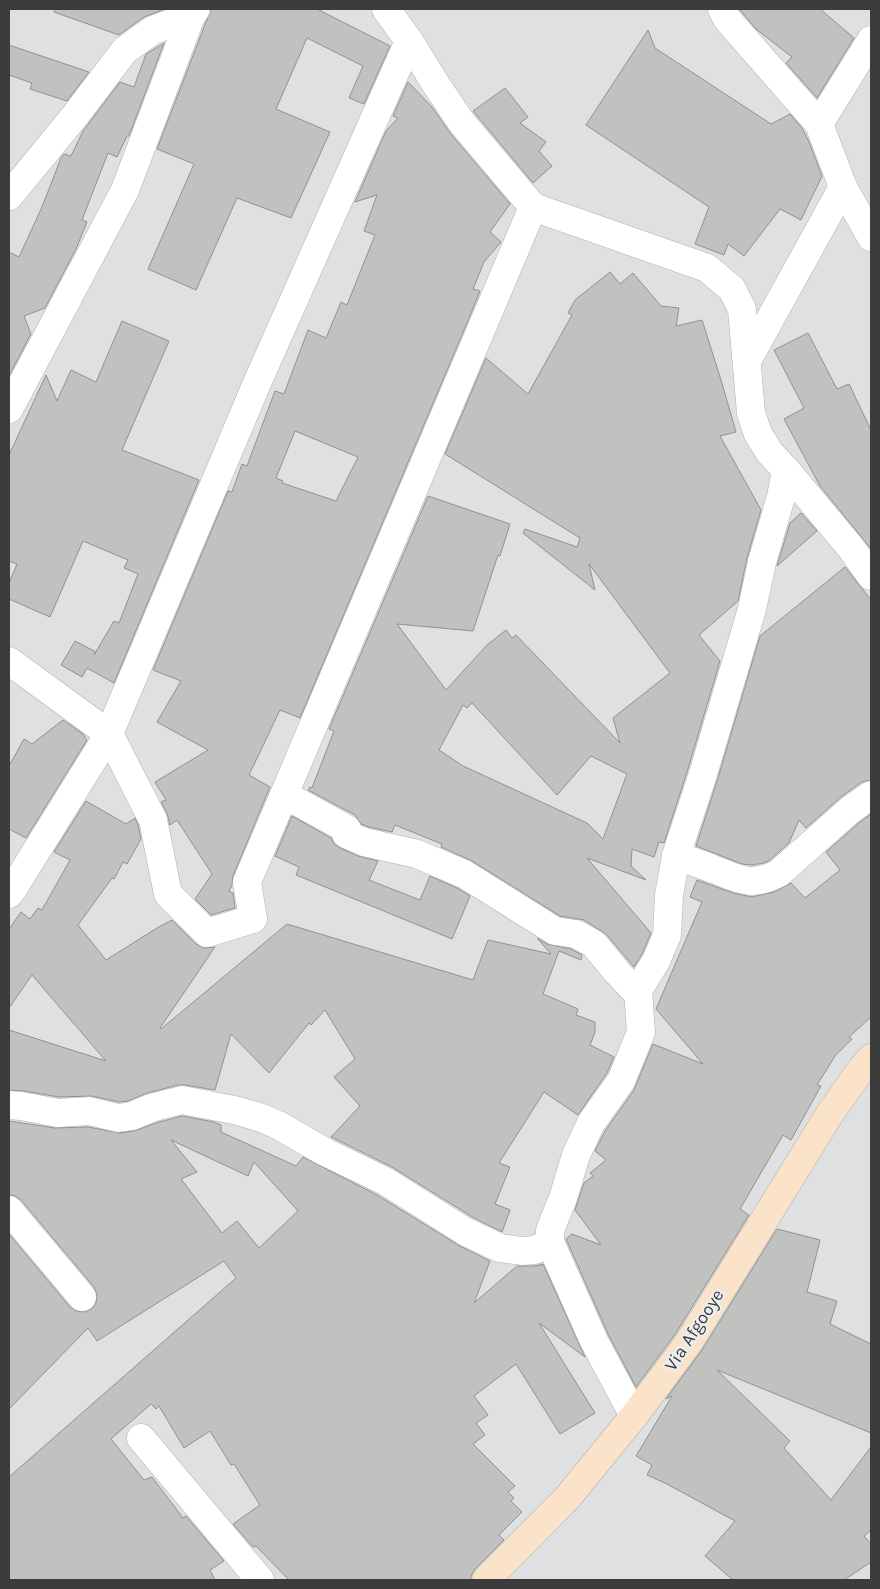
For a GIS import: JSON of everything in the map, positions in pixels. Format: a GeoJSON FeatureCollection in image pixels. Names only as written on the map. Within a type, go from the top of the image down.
{"type":"FeatureCollection","features":[{"type":"Feature","properties":{"kind":"main road","name":"Via Afgooye"},"geometry":{"type":"LineString","coordinates":[[486,1580],[568,1497],[634,1416],[689,1342],[829,1115],[871,1058]]}},
{"type":"Feature","properties":{"kind":"street"},"geometry":{"type":"LineString","coordinates":[[386,9],[410,40],[437,86],[462,123],[533,207],[707,268],[732,289],[742,309],[751,413],[758,434],[770,452],[852,548],[871,576]]}},
{"type":"Feature","properties":{"kind":"street"},"geometry":{"type":"LineString","coordinates":[[722,9],[728,19],[820,124],[843,187],[871,237]]}},
{"type":"Feature","properties":{"kind":"street"},"geometry":{"type":"LineString","coordinates":[[9,196],[74,118],[125,50],[153,30],[194,12]]}},
{"type":"Feature","properties":{"kind":"street"},"geometry":{"type":"LineString","coordinates":[[9,406],[125,190],[194,12]]}},
{"type":"Feature","properties":{"kind":"street"},"geometry":{"type":"LineString","coordinates":[[9,894],[109,734],[257,383],[410,40]]}},
{"type":"Feature","properties":{"kind":"street"},"geometry":{"type":"LineString","coordinates":[[820,124],[871,40]]}},
{"type":"Feature","properties":{"kind":"street"},"geometry":{"type":"LineString","coordinates":[[747,361],[843,187]]}},
{"type":"Feature","properties":{"kind":"street"},"geometry":{"type":"LineString","coordinates":[[9,661],[109,734],[153,820],[168,894],[208,933],[253,920],[247,882],[533,207]]}},
{"type":"Feature","properties":{"kind":"street"},"geometry":{"type":"LineString","coordinates":[[634,1416],[594,1341],[550,1242],[550,1230],[563,1198],[576,1155],[591,1123],[621,1081],[641,1032],[638,990],[656,961],[667,935],[669,895],[676,856],[703,774],[752,609],[762,562],[781,497],[786,470]]}},
{"type":"Feature","properties":{"kind":"street"},"geometry":{"type":"LineString","coordinates":[[285,795],[347,829],[346,834],[364,842],[417,854],[464,874],[555,931],[576,934],[594,944],[617,972],[633,988],[638,990]]}},
{"type":"Feature","properties":{"kind":"street"},"geometry":{"type":"LineString","coordinates":[[676,856],[736,879],[755,882],[768,879],[779,873],[850,810],[871,795]]}},
{"type":"Feature","properties":{"kind":"street"},"geometry":{"type":"LineString","coordinates":[[9,1106],[21,1106],[58,1113],[89,1111],[118,1118],[132,1116],[151,1108],[182,1100],[234,1110],[278,1125],[326,1152],[385,1181],[466,1232],[500,1248],[522,1252],[535,1250],[550,1242]]}},
{"type":"Feature","properties":{"kind":"street"},"geometry":{"type":"LineString","coordinates":[[9,1210],[82,1297]]}},
{"type":"Feature","properties":{"kind":"street"},"geometry":{"type":"LineString","coordinates":[[141,1438],[260,1580]]}},
{"type":"Feature","properties":{"kind":"building"},"geometry":{"type":"Polygon","coordinates":[[[55,9],[165,9],[144,17],[119,35],[54,12],[55,9]]]}},
{"type":"Feature","properties":{"kind":"building"},"geometry":{"type":"Polygon","coordinates":[[[211,9],[317,9],[390,46],[364,104],[349,98],[363,66],[307,38],[276,109],[330,132],[291,218],[237,198],[196,290],[148,269],[194,164],[157,149],[211,9]]]}},
{"type":"Feature","properties":{"kind":"building"},"geometry":{"type":"Polygon","coordinates":[[[739,9],[820,9],[854,38],[817,98],[786,63],[792,57],[756,29],[739,9]]]}},
{"type":"Feature","properties":{"kind":"building"},"geometry":{"type":"Polygon","coordinates":[[[648,30],[655,48],[771,124],[790,114],[802,128],[809,142],[822,176],[801,220],[780,209],[744,256],[728,244],[724,255],[695,244],[709,207],[586,125],[648,30]]]}},
{"type":"Feature","properties":{"kind":"building"},"geometry":{"type":"Polygon","coordinates":[[[164,43],[129,136],[127,136],[117,157],[108,153],[82,220],[87,222],[76,249],[45,308],[24,316],[31,334],[9,376],[9,252],[19,257],[42,207],[61,158],[64,154],[71,156],[83,131],[120,82],[134,87],[146,54],[164,43]]]}},
{"type":"Feature","properties":{"kind":"building"},"geometry":{"type":"Polygon","coordinates":[[[9,45],[89,72],[67,101],[30,89],[32,83],[9,75],[9,45]]]}},
{"type":"Feature","properties":{"kind":"building"},"geometry":{"type":"Polygon","coordinates":[[[408,82],[432,107],[450,133],[510,204],[490,232],[501,242],[484,262],[473,289],[480,291],[472,311],[300,718],[280,710],[249,775],[270,787],[233,876],[229,891],[233,893],[235,908],[211,915],[195,899],[212,874],[177,820],[170,825],[167,813],[161,802],[166,800],[155,782],[208,750],[157,722],[181,681],[153,670],[228,491],[232,492],[242,464],[247,466],[275,391],[284,394],[308,330],[326,338],[341,302],[347,305],[375,235],[364,231],[377,195],[355,202],[386,131],[398,118],[393,116],[408,82]],[[295,431],[276,478],[283,481],[282,483],[336,501],[358,457],[295,431]]]}},
{"type":"Feature","properties":{"kind":"building"},"geometry":{"type":"Polygon","coordinates":[[[505,88],[528,117],[520,123],[546,142],[539,151],[552,166],[533,183],[473,111],[505,88]]]}},
{"type":"Feature","properties":{"kind":"building"},"geometry":{"type":"Polygon","coordinates":[[[610,272],[620,284],[633,273],[661,306],[679,308],[676,326],[702,320],[736,432],[720,436],[761,510],[747,558],[738,601],[699,635],[720,661],[664,843],[659,842],[654,857],[632,849],[631,866],[646,880],[587,858],[651,933],[634,967],[606,934],[584,920],[560,916],[472,861],[441,847],[442,844],[395,825],[392,832],[361,824],[355,815],[308,790],[310,787],[312,788],[334,731],[329,729],[428,496],[510,524],[473,631],[397,624],[446,690],[487,645],[506,630],[512,638],[516,635],[620,743],[613,718],[670,673],[589,564],[595,590],[523,533],[525,529],[577,547],[580,538],[445,454],[486,358],[528,394],[572,315],[568,313],[575,300],[610,272]],[[472,703],[467,708],[463,705],[439,750],[463,766],[587,823],[603,839],[627,774],[591,756],[557,795],[472,703]]]}},
{"type":"Feature","properties":{"kind":"building"},"geometry":{"type":"Polygon","coordinates":[[[122,321],[169,341],[122,450],[199,480],[114,683],[87,668],[82,677],[61,665],[75,641],[96,652],[114,621],[119,623],[138,574],[124,568],[128,560],[83,541],[50,617],[9,599],[9,583],[17,564],[9,561],[9,455],[46,375],[57,401],[71,370],[96,382],[122,321]]]}},
{"type":"Feature","properties":{"kind":"building"},"geometry":{"type":"Polygon","coordinates":[[[808,333],[837,389],[849,384],[871,430],[871,549],[820,486],[784,419],[804,408],[774,350],[808,333]]]}},
{"type":"Feature","properties":{"kind":"building"},"geometry":{"type":"Polygon","coordinates":[[[801,513],[817,531],[777,566],[790,523],[801,513]]]}},
{"type":"Feature","properties":{"kind":"building"},"geometry":{"type":"Polygon","coordinates":[[[845,567],[871,600],[871,780],[862,782],[841,797],[806,828],[799,820],[789,843],[764,863],[742,864],[696,846],[760,636],[845,567]]]}},
{"type":"Feature","properties":{"kind":"building"},"geometry":{"type":"Polygon","coordinates":[[[63,720],[83,734],[87,740],[26,838],[9,829],[9,766],[24,739],[32,744],[63,720]]]}},
{"type":"Feature","properties":{"kind":"building"},"geometry":{"type":"Polygon","coordinates":[[[86,801],[126,824],[135,818],[141,839],[127,864],[123,862],[114,879],[112,878],[78,925],[106,960],[172,920],[196,944],[204,948],[215,947],[161,1029],[287,924],[473,980],[488,940],[551,954],[537,938],[547,944],[571,949],[582,955],[581,960],[559,951],[543,994],[578,1009],[576,1015],[595,1022],[595,1032],[590,1045],[614,1057],[607,1073],[578,1115],[544,1092],[499,1163],[510,1167],[495,1204],[510,1210],[502,1232],[474,1218],[392,1167],[331,1137],[360,1106],[334,1077],[355,1059],[325,1010],[311,1025],[309,1023],[269,1073],[231,1034],[215,1090],[178,1085],[147,1093],[128,1101],[119,1102],[92,1096],[59,1097],[9,1090],[9,1030],[106,1061],[32,975],[9,1008],[9,929],[21,912],[30,919],[38,908],[42,910],[70,860],[54,852],[86,801]]]}},
{"type":"Feature","properties":{"kind":"building"},"geometry":{"type":"Polygon","coordinates":[[[871,814],[871,1017],[849,1037],[852,1039],[835,1056],[817,1085],[821,1086],[791,1140],[783,1135],[740,1209],[749,1215],[676,1333],[636,1387],[608,1334],[566,1239],[572,1234],[601,1245],[575,1210],[584,1183],[593,1176],[590,1173],[606,1160],[595,1151],[605,1131],[634,1090],[653,1044],[703,1064],[656,1009],[702,902],[690,897],[697,880],[733,893],[752,897],[774,892],[791,883],[805,898],[840,870],[826,852],[871,814]]]}},
{"type":"Feature","properties":{"kind":"building"},"geometry":{"type":"Polygon","coordinates":[[[292,816],[331,838],[334,844],[340,848],[358,856],[378,861],[369,880],[420,900],[430,876],[470,896],[452,939],[296,875],[299,867],[275,856],[292,816]]]}},
{"type":"Feature","properties":{"kind":"building"},"geometry":{"type":"Polygon","coordinates":[[[182,1116],[214,1122],[221,1125],[221,1132],[296,1166],[303,1157],[377,1195],[458,1245],[490,1261],[474,1303],[517,1266],[543,1264],[585,1357],[539,1323],[595,1413],[560,1434],[516,1364],[474,1396],[488,1415],[476,1423],[485,1435],[473,1444],[515,1486],[508,1492],[514,1498],[511,1501],[522,1512],[499,1535],[504,1540],[475,1569],[471,1580],[289,1580],[256,1546],[253,1547],[233,1524],[260,1505],[234,1464],[231,1465],[210,1431],[184,1448],[159,1406],[156,1409],[151,1404],[111,1439],[144,1480],[152,1477],[183,1518],[186,1516],[224,1561],[210,1570],[215,1580],[9,1580],[9,1477],[236,1278],[224,1261],[97,1341],[88,1328],[9,1409],[9,1234],[70,1307],[76,1311],[84,1312],[92,1309],[96,1303],[97,1295],[94,1287],[21,1200],[9,1195],[9,1121],[55,1128],[88,1127],[120,1133],[134,1131],[182,1116]],[[171,1140],[197,1172],[181,1179],[222,1233],[237,1221],[259,1248],[298,1211],[254,1162],[248,1176],[171,1140]]]}},
{"type":"Feature","properties":{"kind":"building"},"geometry":{"type":"Polygon","coordinates":[[[777,1229],[820,1240],[807,1292],[837,1301],[830,1324],[871,1344],[871,1433],[717,1370],[790,1441],[784,1448],[831,1500],[871,1447],[871,1530],[864,1536],[871,1544],[871,1562],[844,1580],[733,1580],[705,1556],[735,1521],[647,1475],[652,1465],[636,1456],[672,1396],[666,1399],[702,1350],[777,1229]]]}}]}
